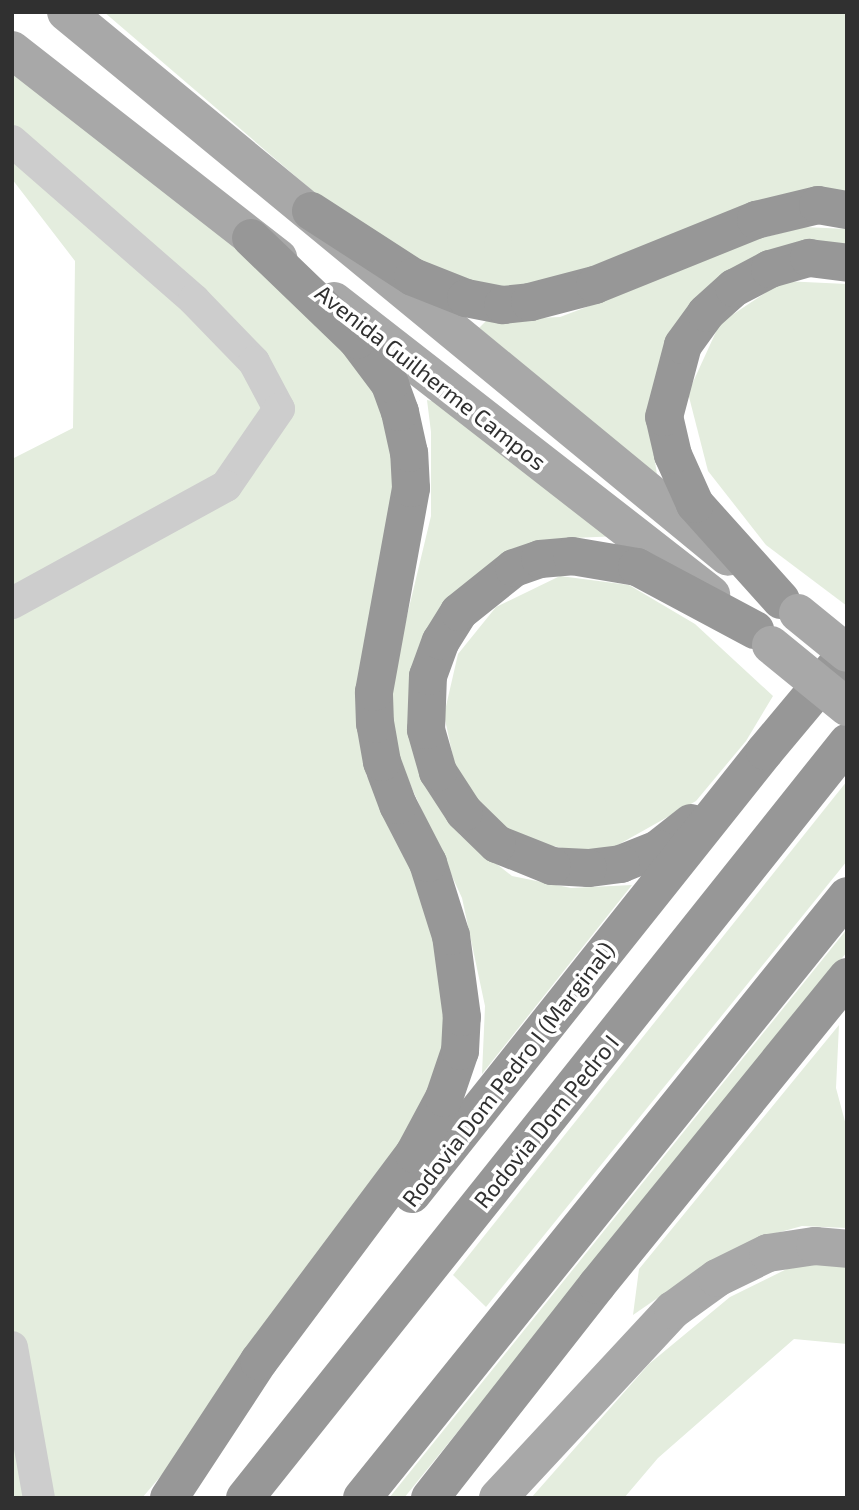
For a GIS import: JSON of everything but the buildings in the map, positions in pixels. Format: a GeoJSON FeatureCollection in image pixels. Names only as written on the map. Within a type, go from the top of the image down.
{"type":"FeatureCollection","features":[{"type":"Feature","properties":{"kind":"highway"},"geometry":{"type":"LineString","coordinates":[[312,211],[413,277],[466,298],[503,305],[530,302],[595,285],[756,220],[818,205],[847,210]]}},
{"type":"Feature","properties":{"kind":"highway"},"geometry":{"type":"LineString","coordinates":[[170,1498],[259,1361],[414,1154],[444,1098],[460,1051],[462,1017],[451,936],[428,863],[398,805],[382,762],[375,724],[374,692],[411,488],[409,453],[400,412],[390,384],[358,340],[251,238]]}},
{"type":"Feature","properties":{"kind":"highway"},"geometry":{"type":"LineString","coordinates":[[789,607],[695,504],[673,455],[664,417],[683,345],[706,313],[734,288],[770,269],[809,258],[847,263]]}},
{"type":"Feature","properties":{"kind":"highway"},"geometry":{"type":"LineString","coordinates":[[763,637],[637,567],[572,556],[540,559],[514,568],[459,612],[441,641],[428,676],[426,730],[438,772],[464,812],[497,844],[552,866],[587,869],[621,864],[658,849],[719,801],[765,751]]}},
{"type":"Feature","properties":{"kind":"highway","name":"Rodovia Dom Pedro I (Marginal)"},"geometry":{"type":"LineString","coordinates":[[170,1498],[765,751],[847,653]]}},
{"type":"Feature","properties":{"kind":"highway","name":"Rodovia Dom Pedro I"},"geometry":{"type":"LineString","coordinates":[[244,1498],[847,743]]}},
{"type":"Feature","properties":{"kind":"highway"},"geometry":{"type":"LineString","coordinates":[[362,1498],[847,895]]}},
{"type":"Feature","properties":{"kind":"highway"},"geometry":{"type":"LineString","coordinates":[[430,1498],[597,1285],[847,977]]}},
{"type":"Feature","properties":{"kind":"main road","name":"Avenida Guilherme Campos"},"geometry":{"type":"LineString","coordinates":[[66,12],[312,211],[485,360],[847,653]]}},
{"type":"Feature","properties":{"kind":"main road","name":"Avenida Guilherme Campos"},"geometry":{"type":"LineString","coordinates":[[12,50],[763,637],[847,707]]}},
{"type":"Feature","properties":{"kind":"main road"},"geometry":{"type":"LineString","coordinates":[[498,1498],[673,1310],[717,1278],[768,1253],[815,1246],[847,1249]]}},
{"type":"Feature","properties":{"kind":"street"},"geometry":{"type":"LineString","coordinates":[[12,141],[194,300],[254,362],[279,410],[226,486],[12,603]]}},
{"type":"Feature","properties":{"kind":"street"},"geometry":{"type":"LineString","coordinates":[[12,1347],[22,1444],[39,1498]]}},
{"type":"Feature","properties":{"kind":"green space"},"geometry":{"type":"Polygon","coordinates":[[[104,12],[847,12],[847,210],[568,293],[413,277],[104,12]]]}},
{"type":"Feature","properties":{"kind":"green space"},"geometry":{"type":"Polygon","coordinates":[[[12,61],[150,157],[390,384],[411,488],[366,775],[434,882],[460,1051],[259,1361],[142,1498],[12,1498],[12,459],[73,428],[75,261],[12,179],[12,61]]]}},
{"type":"Feature","properties":{"kind":"green space"},"geometry":{"type":"Polygon","coordinates":[[[804,227],[847,229],[847,248],[734,272],[650,427],[657,475],[479,328],[487,320],[560,317],[637,288],[717,250],[804,227]]]}},
{"type":"Feature","properties":{"kind":"green space"},"geometry":{"type":"Polygon","coordinates":[[[783,281],[847,284],[847,606],[766,545],[708,471],[688,393],[720,323],[783,281]]]}},
{"type":"Feature","properties":{"kind":"green space"},"geometry":{"type":"Polygon","coordinates":[[[427,400],[449,405],[620,536],[573,538],[440,617],[428,781],[460,835],[512,876],[571,888],[632,885],[482,1074],[485,1006],[462,898],[399,760],[389,691],[431,516],[431,432],[427,400]]]}},
{"type":"Feature","properties":{"kind":"green space"},"geometry":{"type":"Polygon","coordinates":[[[560,576],[629,585],[695,624],[773,696],[746,741],[696,801],[600,855],[515,839],[458,780],[444,715],[458,654],[496,607],[560,576]]]}},
{"type":"Feature","properties":{"kind":"green space"},"geometry":{"type":"Polygon","coordinates":[[[847,781],[847,861],[486,1307],[453,1275],[847,781]]]}},
{"type":"Feature","properties":{"kind":"green space"},"geometry":{"type":"Polygon","coordinates":[[[847,929],[847,952],[404,1498],[389,1498],[847,929]]]}},
{"type":"Feature","properties":{"kind":"green space"},"geometry":{"type":"Polygon","coordinates":[[[839,1025],[836,1088],[847,1129],[847,1228],[802,1226],[755,1239],[704,1266],[633,1315],[639,1269],[839,1025]]]}},
{"type":"Feature","properties":{"kind":"green space"},"geometry":{"type":"Polygon","coordinates":[[[803,1261],[847,1262],[847,1344],[794,1339],[658,1458],[624,1498],[531,1498],[649,1364],[730,1297],[803,1261]]]}}]}
